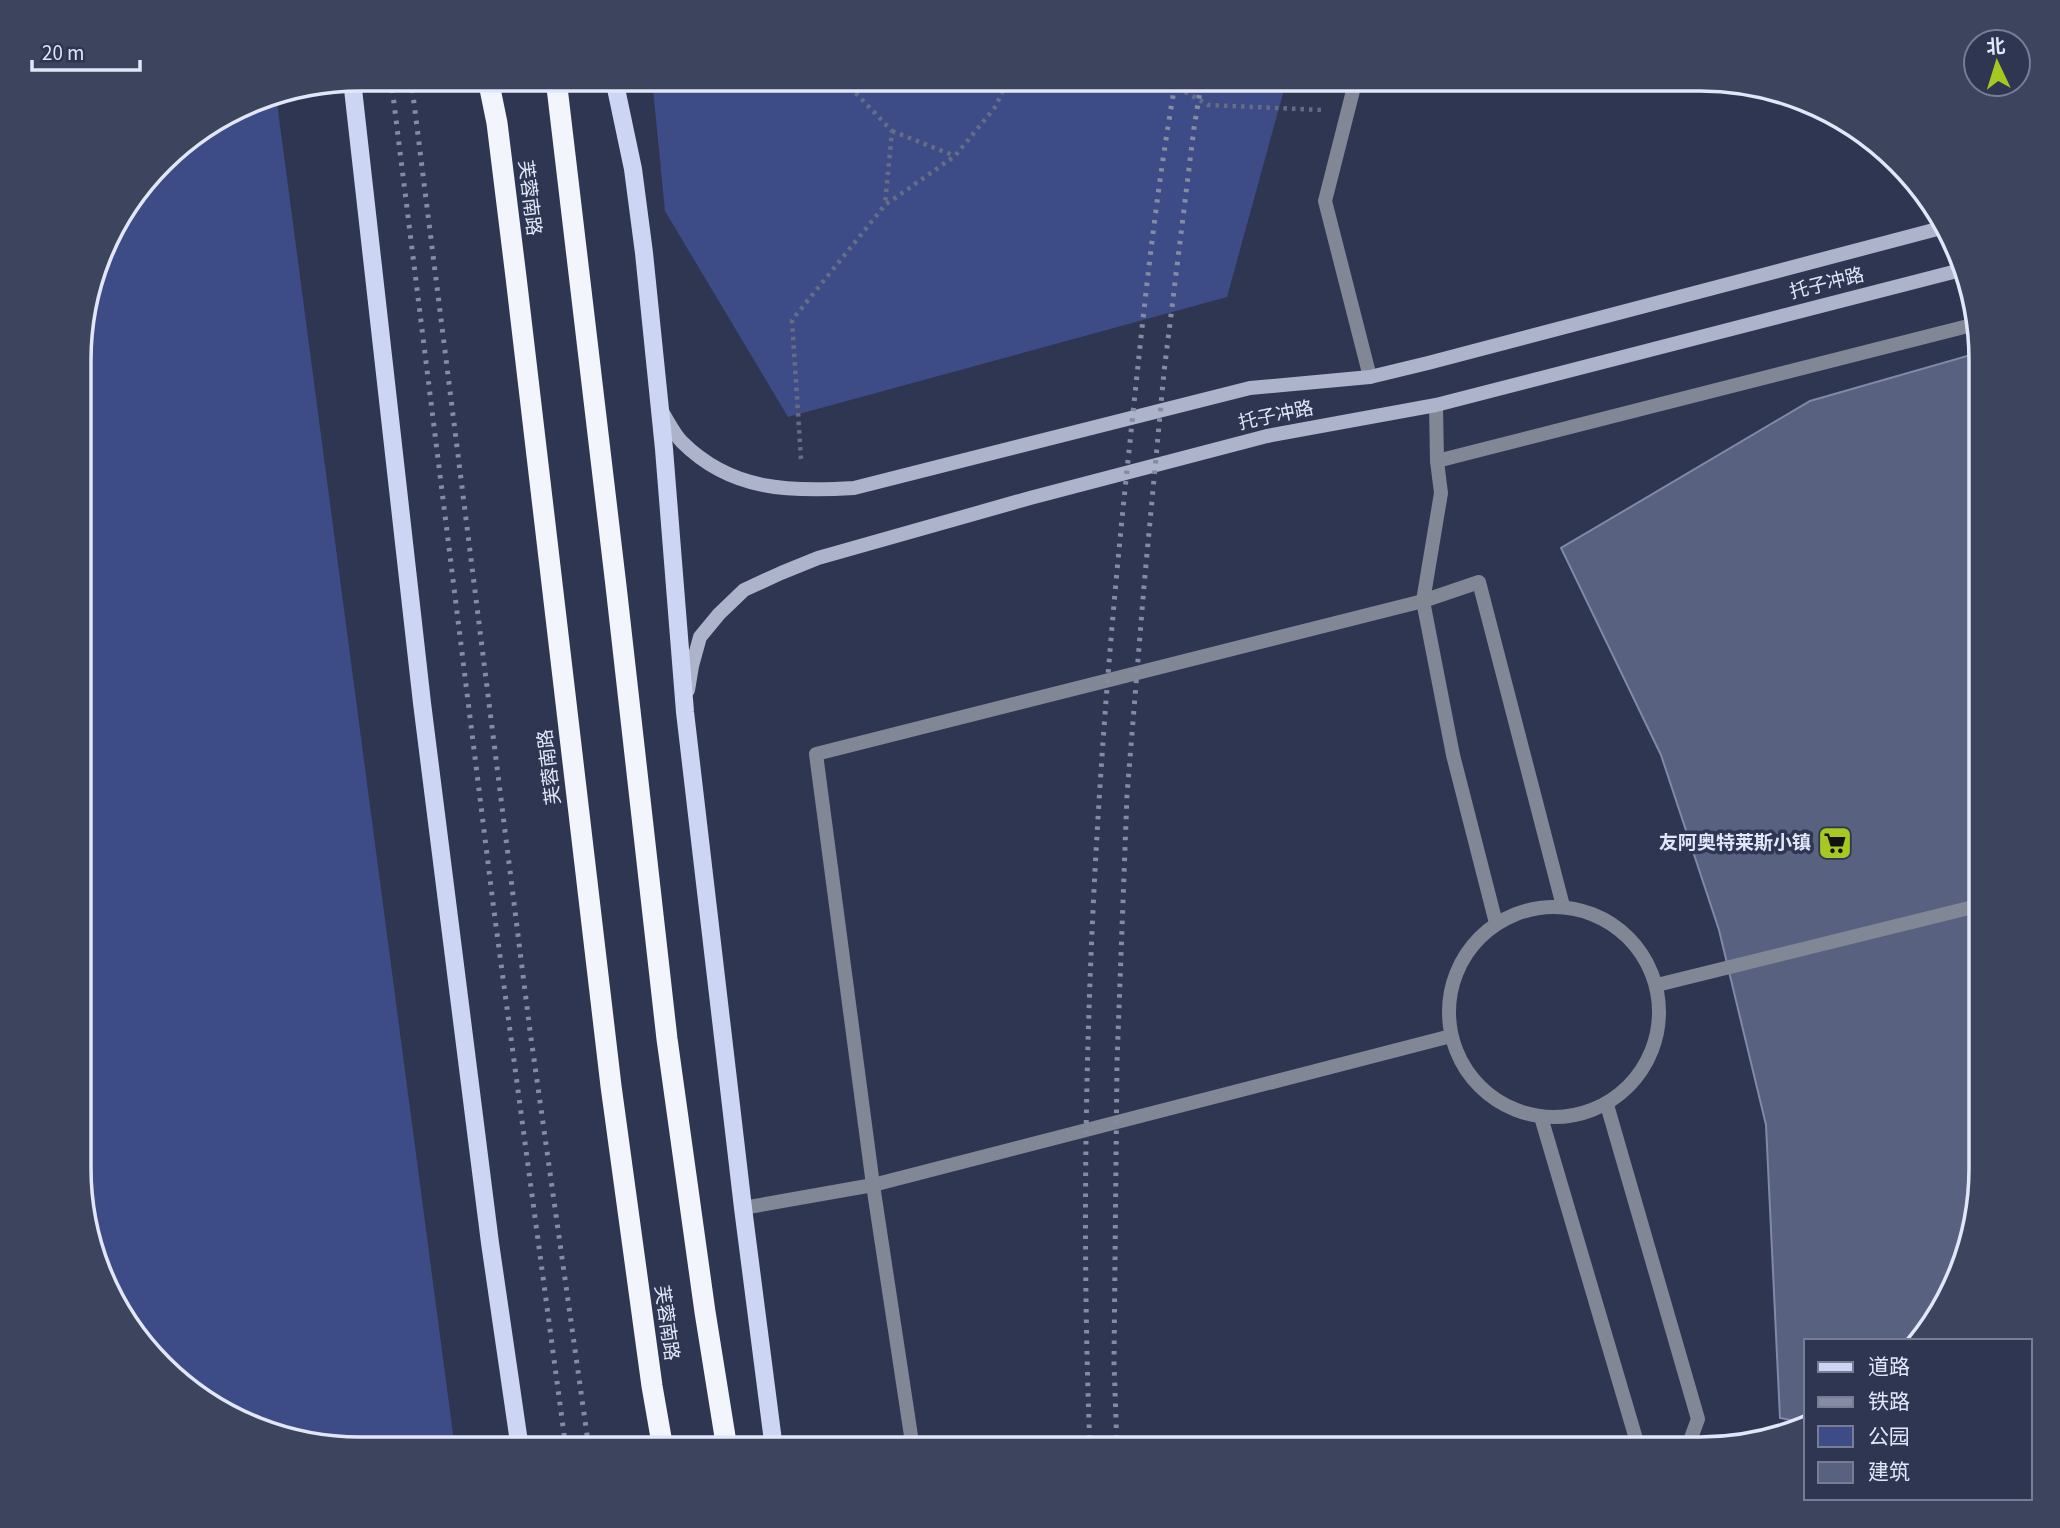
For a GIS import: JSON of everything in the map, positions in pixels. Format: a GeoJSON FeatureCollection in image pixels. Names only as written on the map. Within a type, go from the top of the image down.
{"type":"FeatureCollection","features":[{"type":"Feature","properties":{"kind":"highway","name":"芙蓉南路"},"geometry":{"type":"LineString","coordinates":[[490,91],[510,226],[611,1086],[661,1437]]}},
{"type":"Feature","properties":{"kind":"highway"},"geometry":{"type":"LineString","coordinates":[[556,91],[667,1039],[725,1437]]}},
{"type":"Feature","properties":{"kind":"main road"},"geometry":{"type":"LineString","coordinates":[[353,91],[422,703],[508,1378],[518,1437]]}},
{"type":"Feature","properties":{"kind":"main road"},"geometry":{"type":"LineString","coordinates":[[617,91],[633,169],[644,253],[664,450],[685,712],[772,1437]]}},
{"type":"Feature","properties":{"kind":"street"},"geometry":{"type":"LineString","coordinates":[[1353,91],[1325,201],[1370,377]]}},
{"type":"Feature","properties":{"kind":"street","name":"托子冲路"},"geometry":{"type":"LineString","coordinates":[[659,407],[680,440],[724,474],[775,488],[854,488],[1250,388],[1370,377],[1935,230]]}},
{"type":"Feature","properties":{"kind":"street","name":"托子冲路"},"geometry":{"type":"LineString","coordinates":[[685,712],[692,666],[700,637],[744,590],[781,573],[871,542],[1266,436],[1436,405],[1954,272]]}},
{"type":"Feature","properties":{"kind":"street"},"geometry":{"type":"LineString","coordinates":[[1437,461],[1967,326]]}},
{"type":"Feature","properties":{"kind":"street"},"geometry":{"type":"LineString","coordinates":[[1436,405],[1437,461],[1441,493],[1423,601],[1454,755],[1496,923]]}},
{"type":"Feature","properties":{"kind":"street"},"geometry":{"type":"LineString","coordinates":[[911,1437],[873,1185],[816,754],[1423,601],[1479,582],[1563,906]]}},
{"type":"Feature","properties":{"kind":"street"},"geometry":{"type":"LineString","coordinates":[[1563,906],[1584,911],[1613,925],[1640,950],[1657,985],[1660,1022],[1650,1057],[1635,1081],[1607,1105],[1578,1115],[1541,1117],[1506,1107],[1470,1077],[1451,1036],[1450,992],[1463,958],[1496,923],[1531,908],[1563,906]]}},
{"type":"Feature","properties":{"kind":"street"},"geometry":{"type":"LineString","coordinates":[[1657,985],[1969,908]]}},
{"type":"Feature","properties":{"kind":"street"},"geometry":{"type":"LineString","coordinates":[[743,1208],[873,1185],[1451,1036]]}},
{"type":"Feature","properties":{"kind":"street"},"geometry":{"type":"LineString","coordinates":[[1607,1105],[1698,1419],[1691,1437]]}},
{"type":"Feature","properties":{"kind":"street"},"geometry":{"type":"LineString","coordinates":[[1541,1117],[1635,1437]]}},
{"type":"Feature","properties":{"kind":"path"},"geometry":{"type":"LineString","coordinates":[[854,91],[892,131],[955,156]]}},
{"type":"Feature","properties":{"kind":"path"},"geometry":{"type":"LineString","coordinates":[[801,459],[792,320],[885,205],[955,156],[996,106],[1003,91]]}},
{"type":"Feature","properties":{"kind":"path"},"geometry":{"type":"LineString","coordinates":[[1184,91],[1208,105],[1348,111]]}},
{"type":"Feature","properties":{"kind":"path"},"geometry":{"type":"LineString","coordinates":[[885,205],[892,131]]}},
{"type":"Feature","properties":{"kind":"green space"},"geometry":{"type":"Polygon","coordinates":[[[653,91],[1284,91],[1227,297],[788,417],[665,211],[653,91]]]}},
{"type":"Feature","properties":{"kind":"green space"},"geometry":{"type":"Polygon","coordinates":[[[277,104],[453,1437],[360,1437],[308,1432],[257,1417],[211,1392],[170,1358],[136,1317],[111,1271],[93,1203],[93,325],[111,257],[147,196],[170,170],[211,136],[257,111],[277,104]]]}},
{"type":"Feature","properties":{"kind":"building","name":"友阿奥特莱斯小镇"},"geometry":{"type":"Polygon","coordinates":[[[1969,356],[1969,1168],[1967,1203],[1955,1254],[1949,1271],[1924,1317],[1907,1339],[1804,1339],[1804,1416],[1793,1421],[1780,1418],[1766,1125],[1719,930],[1661,755],[1561,548],[1810,401],[1969,356]]]}},
{"type":"Feature","properties":{"kind":"railway"},"geometry":{"type":"LineString","coordinates":[[392,91],[494,911],[564,1437]]}},
{"type":"Feature","properties":{"kind":"railway"},"geometry":{"type":"LineString","coordinates":[[412,91],[530,1031],[587,1437]]}},
{"type":"Feature","properties":{"kind":"railway"},"geometry":{"type":"LineString","coordinates":[[1090,1437],[1086,1327],[1087,1081],[1097,836],[1127,470],[1154,225],[1174,91]]}},
{"type":"Feature","properties":{"kind":"railway"},"geometry":{"type":"LineString","coordinates":[[1117,1437],[1114,1362],[1117,1062],[1127,795],[1164,372],[1200,91]]}},
{"type":"Feature","properties":{"kind":"place","name":"友阿奥特莱斯小镇"},"geometry":{"type":"Point","coordinates":[1835,843]}}]}
